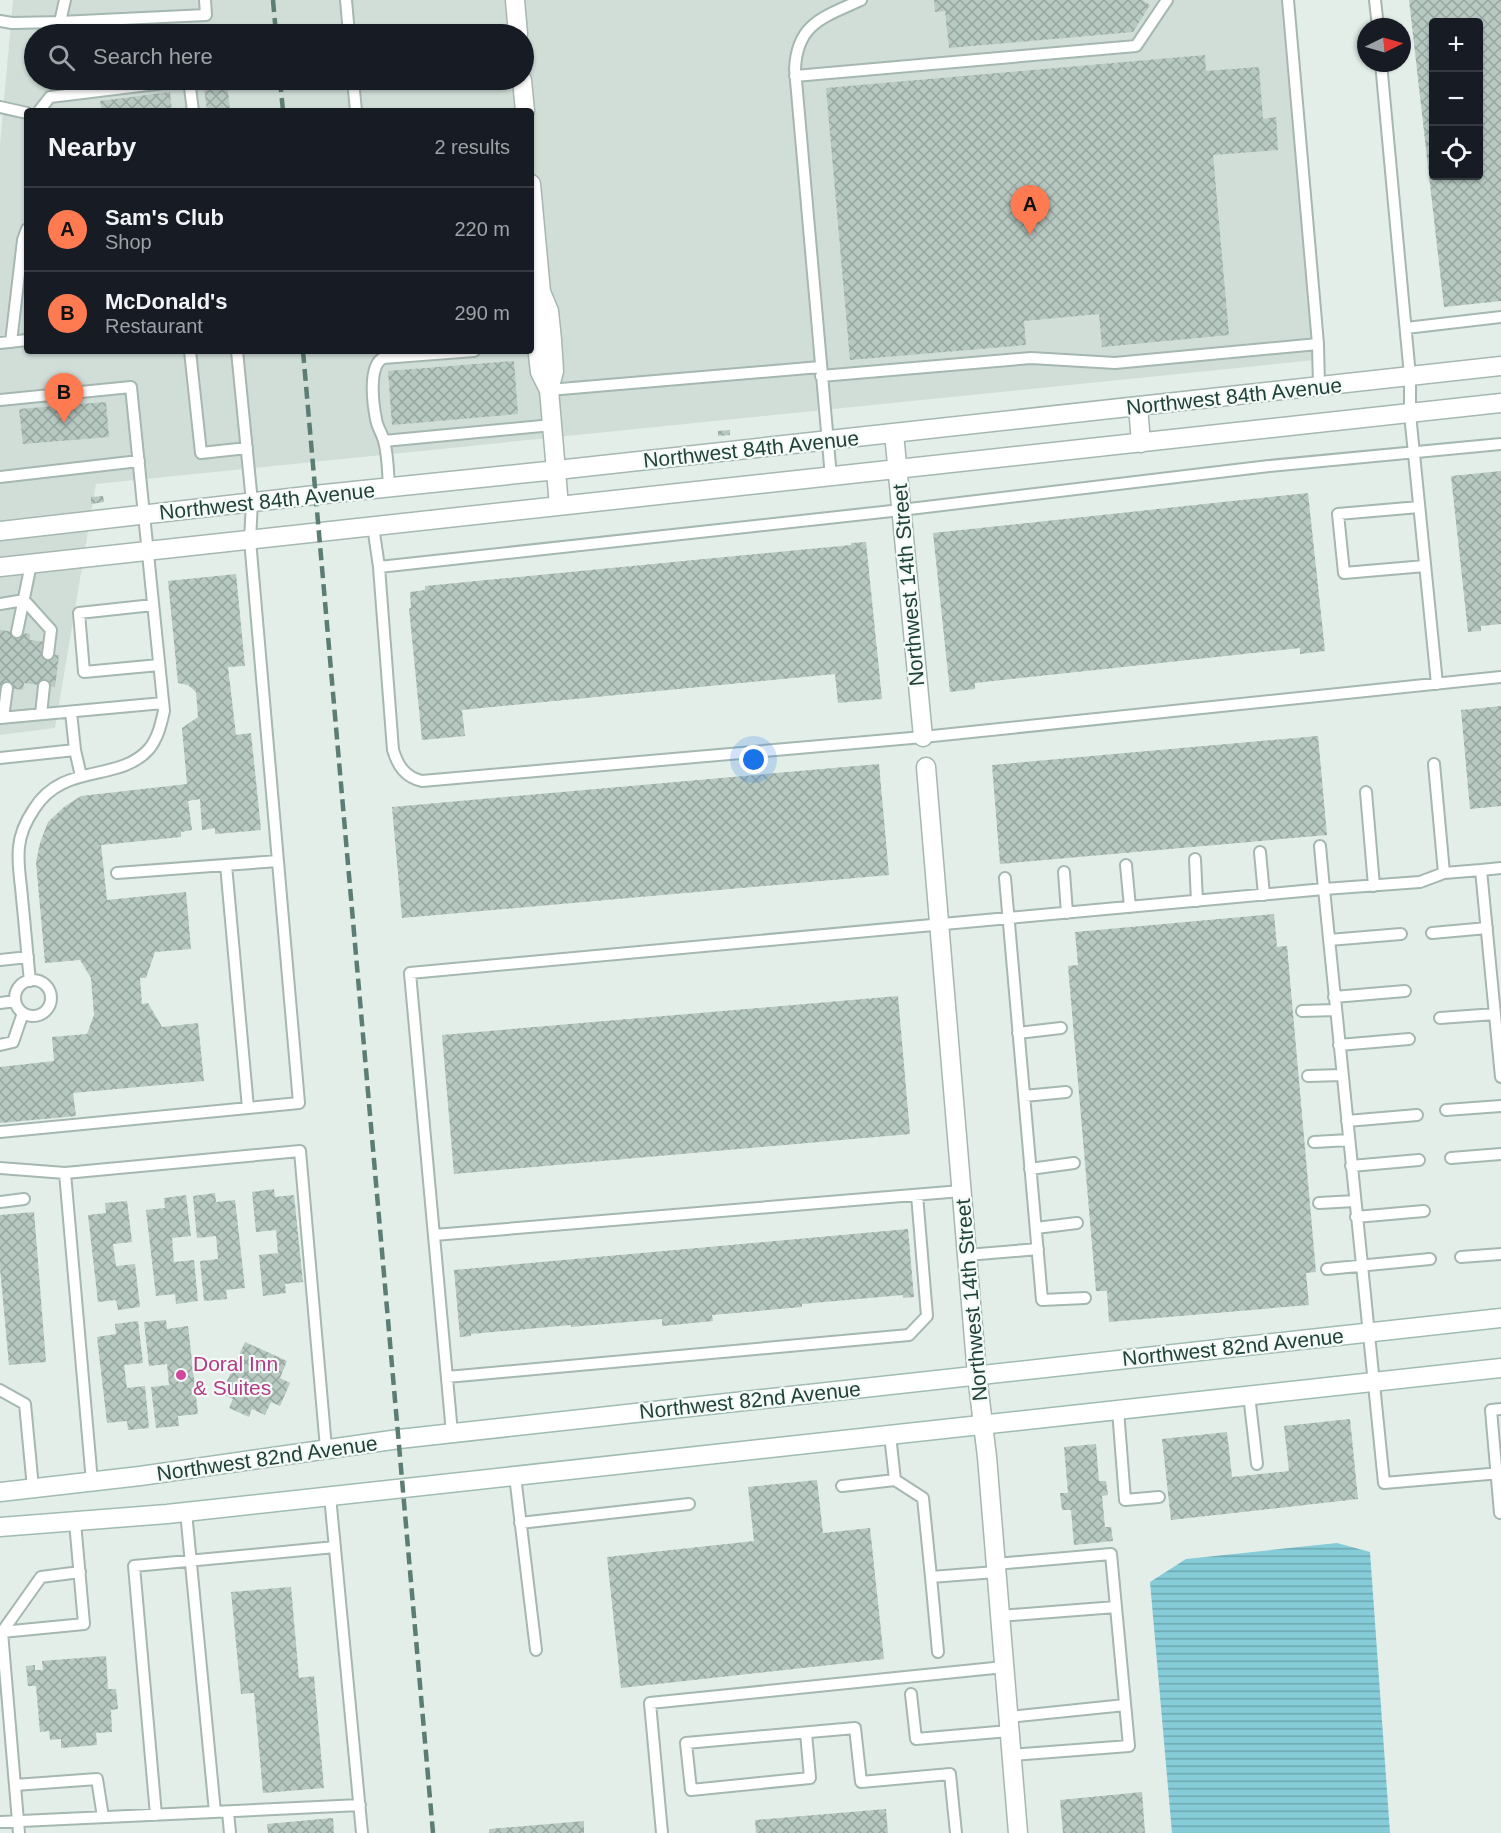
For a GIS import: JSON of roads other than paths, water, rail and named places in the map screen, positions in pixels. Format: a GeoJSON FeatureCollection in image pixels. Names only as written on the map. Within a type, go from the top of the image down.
{"type":"FeatureCollection","features":[{"type":"Feature","properties":{"kind":"street"},"geometry":{"type":"LineString","coordinates":[[515,0],[517,24]]}},
{"type":"Feature","properties":{"kind":"street"},"geometry":{"type":"LineString","coordinates":[[523,90],[525,108]]}},
{"type":"Feature","properties":{"kind":"street"},"geometry":{"type":"LineString","coordinates":[[534,249],[536,292],[534,346],[540,372],[549,390]]}},
{"type":"Feature","properties":{"kind":"street"},"geometry":{"type":"LineString","coordinates":[[536,292],[549,311],[554,371],[549,390],[560,506]]}},
{"type":"Feature","properties":{"kind":"street","name":"Northwest 84th Avenue"},"geometry":{"type":"LineString","coordinates":[[0,531],[1501,366]]}},
{"type":"Feature","properties":{"kind":"street","name":"Northwest 84th Avenue"},"geometry":{"type":"LineString","coordinates":[[0,567],[1501,404]]}},
{"type":"Feature","properties":{"kind":"street"},"geometry":{"type":"LineString","coordinates":[[1138,406],[1141,443]]}},
{"type":"Feature","properties":{"kind":"street","name":"Northwest 14th Street"},"geometry":{"type":"LineString","coordinates":[[894,433],[923,737]]}},
{"type":"Feature","properties":{"kind":"street","name":"Northwest 14th Street"},"geometry":{"type":"LineString","coordinates":[[926,767],[1018,1833]]}},
{"type":"Feature","properties":{"kind":"street","name":"Northwest 82nd Avenue"},"geometry":{"type":"LineString","coordinates":[[0,1492],[168,1473],[326,1448],[452,1433],[1501,1318]]}},
{"type":"Feature","properties":{"kind":"street","name":"Northwest 82nd Avenue"},"geometry":{"type":"LineString","coordinates":[[0,1527],[186,1512],[1501,1368]]}},
{"type":"Feature","properties":{"kind":"lane"},"geometry":{"type":"LineString","coordinates":[[60,22],[65,0]]}},
{"type":"Feature","properties":{"kind":"lane"},"geometry":{"type":"LineString","coordinates":[[0,21],[60,22],[206,15],[205,0]]}},
{"type":"Feature","properties":{"kind":"lane"},"geometry":{"type":"LineString","coordinates":[[346,0],[348,24]]}},
{"type":"Feature","properties":{"kind":"lane"},"geometry":{"type":"LineString","coordinates":[[831,477],[795,56],[802,36],[810,27],[827,15],[861,0]]}},
{"type":"Feature","properties":{"kind":"lane"},"geometry":{"type":"LineString","coordinates":[[795,76],[1136,46],[1167,0]]}},
{"type":"Feature","properties":{"kind":"lane"},"geometry":{"type":"LineString","coordinates":[[1288,0],[1318,344],[1319,386]]}},
{"type":"Feature","properties":{"kind":"lane"},"geometry":{"type":"LineString","coordinates":[[1375,0],[1377,18]]}},
{"type":"Feature","properties":{"kind":"lane"},"geometry":{"type":"LineString","coordinates":[[1382,72],[1410,376],[1410,414],[1437,684]]}},
{"type":"Feature","properties":{"kind":"lane"},"geometry":{"type":"LineString","coordinates":[[41,108],[50,97],[107,90]]}},
{"type":"Feature","properties":{"kind":"lane"},"geometry":{"type":"LineString","coordinates":[[190,90],[192,108]]}},
{"type":"Feature","properties":{"kind":"lane"},"geometry":{"type":"LineString","coordinates":[[354,90],[356,108]]}},
{"type":"Feature","properties":{"kind":"lane"},"geometry":{"type":"LineString","coordinates":[[0,108],[24,112]]}},
{"type":"Feature","properties":{"kind":"lane"},"geometry":{"type":"LineString","coordinates":[[24,237],[22,289],[5,343],[24,340]]}},
{"type":"Feature","properties":{"kind":"lane"},"geometry":{"type":"LineString","coordinates":[[1406,328],[1501,317]]}},
{"type":"Feature","properties":{"kind":"lane"},"geometry":{"type":"LineString","coordinates":[[549,390],[1023,359],[1115,363],[1318,344]]}},
{"type":"Feature","properties":{"kind":"lane"},"geometry":{"type":"LineString","coordinates":[[190,354],[201,453],[247,448]]}},
{"type":"Feature","properties":{"kind":"lane"},"geometry":{"type":"LineString","coordinates":[[0,1132],[299,1103],[250,540],[252,502],[237,354]]}},
{"type":"Feature","properties":{"kind":"lane"},"geometry":{"type":"LineString","coordinates":[[389,487],[384,441],[376,420],[373,384],[375,367],[380,360],[443,354]]}},
{"type":"Feature","properties":{"kind":"lane"},"geometry":{"type":"LineString","coordinates":[[0,400],[130,387],[164,711],[159,731],[149,749],[133,762],[81,776],[58,785],[39,801],[25,823],[19,847],[30,981]]}},
{"type":"Feature","properties":{"kind":"lane"},"geometry":{"type":"LineString","coordinates":[[384,441],[552,425]]}},
{"type":"Feature","properties":{"kind":"lane"},"geometry":{"type":"LineString","coordinates":[[379,567],[901,510],[1269,466],[1501,444]]}},
{"type":"Feature","properties":{"kind":"lane"},"geometry":{"type":"LineString","coordinates":[[0,477],[138,461]]}},
{"type":"Feature","properties":{"kind":"lane"},"geometry":{"type":"LineString","coordinates":[[1419,507],[1338,514],[1344,573],[1425,566]]}},
{"type":"Feature","properties":{"kind":"lane"},"geometry":{"type":"LineString","coordinates":[[373,526],[379,567],[393,750],[400,768],[416,780],[430,782],[923,737],[1501,677]]}},
{"type":"Feature","properties":{"kind":"lane"},"geometry":{"type":"LineString","coordinates":[[17,632],[31,564]]}},
{"type":"Feature","properties":{"kind":"lane"},"geometry":{"type":"LineString","coordinates":[[0,604],[24,600]]}},
{"type":"Feature","properties":{"kind":"lane"},"geometry":{"type":"LineString","coordinates":[[24,600],[51,630],[48,654]]}},
{"type":"Feature","properties":{"kind":"lane"},"geometry":{"type":"LineString","coordinates":[[153,605],[79,613],[84,672],[159,665]]}},
{"type":"Feature","properties":{"kind":"lane"},"geometry":{"type":"LineString","coordinates":[[41,714],[44,686]]}},
{"type":"Feature","properties":{"kind":"lane"},"geometry":{"type":"LineString","coordinates":[[8,688],[2,718],[163,703]]}},
{"type":"Feature","properties":{"kind":"lane"},"geometry":{"type":"LineString","coordinates":[[71,712],[75,750],[81,776]]}},
{"type":"Feature","properties":{"kind":"lane"},"geometry":{"type":"LineString","coordinates":[[0,758],[75,750]]}},
{"type":"Feature","properties":{"kind":"lane"},"geometry":{"type":"LineString","coordinates":[[1434,764],[1444,873]]}},
{"type":"Feature","properties":{"kind":"lane"},"geometry":{"type":"LineString","coordinates":[[1366,792],[1374,886]]}},
{"type":"Feature","properties":{"kind":"lane"},"geometry":{"type":"LineString","coordinates":[[1320,846],[1384,1483],[1499,1473]]}},
{"type":"Feature","properties":{"kind":"lane"},"geometry":{"type":"LineString","coordinates":[[1260,852],[1264,895]]}},
{"type":"Feature","properties":{"kind":"lane"},"geometry":{"type":"LineString","coordinates":[[1195,859],[1197,901]]}},
{"type":"Feature","properties":{"kind":"lane"},"geometry":{"type":"LineString","coordinates":[[117,873],[278,861]]}},
{"type":"Feature","properties":{"kind":"lane"},"geometry":{"type":"LineString","coordinates":[[226,865],[248,1108]]}},
{"type":"Feature","properties":{"kind":"lane"},"geometry":{"type":"LineString","coordinates":[[1126,865],[1130,907]]}},
{"type":"Feature","properties":{"kind":"lane"},"geometry":{"type":"LineString","coordinates":[[452,1433],[410,973],[1420,882],[1444,873],[1501,868]]}},
{"type":"Feature","properties":{"kind":"lane"},"geometry":{"type":"LineString","coordinates":[[1481,870],[1501,1077]]}},
{"type":"Feature","properties":{"kind":"lane"},"geometry":{"type":"LineString","coordinates":[[1064,872],[1067,913]]}},
{"type":"Feature","properties":{"kind":"lane"},"geometry":{"type":"LineString","coordinates":[[1005,878],[1042,1300],[1085,1298]]}},
{"type":"Feature","properties":{"kind":"lane"},"geometry":{"type":"LineString","coordinates":[[1432,933],[1487,928]]}},
{"type":"Feature","properties":{"kind":"lane"},"geometry":{"type":"LineString","coordinates":[[1329,940],[1401,934]]}},
{"type":"Feature","properties":{"kind":"lane"},"geometry":{"type":"LineString","coordinates":[[0,960],[28,957]]}},
{"type":"Feature","properties":{"kind":"lane"},"geometry":{"type":"LineString","coordinates":[[30,981],[44,984],[48,989],[51,1002],[48,1009],[36,1016],[23,1013],[15,1001],[18,988],[30,981]]}},
{"type":"Feature","properties":{"kind":"lane"},"geometry":{"type":"LineString","coordinates":[[1334,997],[1405,991]]}},
{"type":"Feature","properties":{"kind":"lane"},"geometry":{"type":"LineString","coordinates":[[0,1003],[15,1001]]}},
{"type":"Feature","properties":{"kind":"lane"},"geometry":{"type":"LineString","coordinates":[[1302,1011],[1336,1010]]}},
{"type":"Feature","properties":{"kind":"lane"},"geometry":{"type":"LineString","coordinates":[[0,1045],[13,1042],[23,1013]]}},
{"type":"Feature","properties":{"kind":"lane"},"geometry":{"type":"LineString","coordinates":[[1440,1018],[1495,1014]]}},
{"type":"Feature","properties":{"kind":"lane"},"geometry":{"type":"LineString","coordinates":[[1018,1033],[1061,1028]]}},
{"type":"Feature","properties":{"kind":"lane"},"geometry":{"type":"LineString","coordinates":[[1339,1045],[1409,1039]]}},
{"type":"Feature","properties":{"kind":"lane"},"geometry":{"type":"LineString","coordinates":[[1308,1076],[1342,1075]]}},
{"type":"Feature","properties":{"kind":"lane"},"geometry":{"type":"LineString","coordinates":[[1024,1096],[1066,1092]]}},
{"type":"Feature","properties":{"kind":"lane"},"geometry":{"type":"LineString","coordinates":[[1446,1110],[1501,1106]]}},
{"type":"Feature","properties":{"kind":"lane"},"geometry":{"type":"LineString","coordinates":[[1347,1121],[1417,1115]]}},
{"type":"Feature","properties":{"kind":"lane"},"geometry":{"type":"LineString","coordinates":[[1314,1142],[1349,1140]]}},
{"type":"Feature","properties":{"kind":"lane"},"geometry":{"type":"LineString","coordinates":[[0,1168],[65,1173],[300,1151],[326,1448]]}},
{"type":"Feature","properties":{"kind":"lane"},"geometry":{"type":"LineString","coordinates":[[1451,1158],[1501,1154]]}},
{"type":"Feature","properties":{"kind":"lane"},"geometry":{"type":"LineString","coordinates":[[1351,1167],[1419,1160]]}},
{"type":"Feature","properties":{"kind":"lane"},"geometry":{"type":"LineString","coordinates":[[1030,1169],[1074,1164]]}},
{"type":"Feature","properties":{"kind":"lane"},"geometry":{"type":"LineString","coordinates":[[65,1173],[92,1482]]}},
{"type":"Feature","properties":{"kind":"lane"},"geometry":{"type":"LineString","coordinates":[[434,1235],[961,1191]]}},
{"type":"Feature","properties":{"kind":"lane"},"geometry":{"type":"LineString","coordinates":[[447,1377],[909,1335],[927,1316],[916,1195]]}},
{"type":"Feature","properties":{"kind":"lane"},"geometry":{"type":"LineString","coordinates":[[0,1202],[24,1199]]}},
{"type":"Feature","properties":{"kind":"lane"},"geometry":{"type":"LineString","coordinates":[[1319,1203],[1355,1201]]}},
{"type":"Feature","properties":{"kind":"lane"},"geometry":{"type":"LineString","coordinates":[[1356,1217],[1424,1211]]}},
{"type":"Feature","properties":{"kind":"lane"},"geometry":{"type":"LineString","coordinates":[[1036,1228],[1077,1223]]}},
{"type":"Feature","properties":{"kind":"lane"},"geometry":{"type":"LineString","coordinates":[[967,1255],[1038,1249]]}},
{"type":"Feature","properties":{"kind":"lane"},"geometry":{"type":"LineString","coordinates":[[1461,1257],[1501,1254]]}},
{"type":"Feature","properties":{"kind":"lane"},"geometry":{"type":"LineString","coordinates":[[1327,1269],[1430,1259]]}},
{"type":"Feature","properties":{"kind":"lane"},"geometry":{"type":"LineString","coordinates":[[0,1390],[25,1404],[33,1488]]}},
{"type":"Feature","properties":{"kind":"lane"},"geometry":{"type":"LineString","coordinates":[[1249,1395],[1257,1464]]}},
{"type":"Feature","properties":{"kind":"lane"},"geometry":{"type":"LineString","coordinates":[[1500,1513],[1499,1473],[1491,1410],[1501,1409]]}},
{"type":"Feature","properties":{"kind":"lane"},"geometry":{"type":"LineString","coordinates":[[1118,1410],[1125,1500],[1159,1497]]}},
{"type":"Feature","properties":{"kind":"lane"},"geometry":{"type":"LineString","coordinates":[[890,1435],[895,1480]]}},
{"type":"Feature","properties":{"kind":"lane"},"geometry":{"type":"LineString","coordinates":[[515,1476],[536,1650]]}},
{"type":"Feature","properties":{"kind":"lane"},"geometry":{"type":"LineString","coordinates":[[842,1486],[895,1480],[923,1498],[938,1652]]}},
{"type":"Feature","properties":{"kind":"lane"},"geometry":{"type":"LineString","coordinates":[[330,1496],[362,1833]]}},
{"type":"Feature","properties":{"kind":"lane"},"geometry":{"type":"LineString","coordinates":[[520,1523],[688,1504]]}},
{"type":"Feature","properties":{"kind":"lane"},"geometry":{"type":"LineString","coordinates":[[186,1512],[215,1812]]}},
{"type":"Feature","properties":{"kind":"lane"},"geometry":{"type":"LineString","coordinates":[[2,1632],[84,1624],[75,1522]]}},
{"type":"Feature","properties":{"kind":"lane"},"geometry":{"type":"LineString","coordinates":[[156,1815],[134,1566],[335,1547]]}},
{"type":"Feature","properties":{"kind":"lane"},"geometry":{"type":"LineString","coordinates":[[931,1577],[1111,1554],[1129,1746],[1011,1755]]}},
{"type":"Feature","properties":{"kind":"lane"},"geometry":{"type":"LineString","coordinates":[[19,1827],[2,1632],[41,1576],[80,1572]]}},
{"type":"Feature","properties":{"kind":"lane"},"geometry":{"type":"LineString","coordinates":[[1000,1616],[1116,1607]]}},
{"type":"Feature","properties":{"kind":"lane"},"geometry":{"type":"LineString","coordinates":[[662,1833],[650,1703],[1004,1667]]}},
{"type":"Feature","properties":{"kind":"lane"},"geometry":{"type":"LineString","coordinates":[[911,1694],[916,1739],[1125,1705]]}},
{"type":"Feature","properties":{"kind":"lane"},"geometry":{"type":"LineString","coordinates":[[806,1733],[810,1778],[691,1790],[686,1743],[855,1728],[861,1782],[950,1774],[956,1833]]}},
{"type":"Feature","properties":{"kind":"lane"},"geometry":{"type":"LineString","coordinates":[[15,1785],[97,1779],[103,1817]]}},
{"type":"Feature","properties":{"kind":"lane"},"geometry":{"type":"LineString","coordinates":[[0,1822],[19,1827],[103,1817],[360,1805]]}},
{"type":"Feature","properties":{"kind":"lane"},"geometry":{"type":"LineString","coordinates":[[228,1812],[230,1833]]}},
{"type":"Feature","properties":{"kind":"water"},"geometry":{"type":"Polygon","coordinates":[[[1337,1543],[1370,1552],[1390,1833],[1172,1833],[1150,1582],[1186,1559],[1337,1543]]]}},
{"type":"Feature","properties":{"kind":"railway"},"geometry":{"type":"LineString","coordinates":[[273,0],[275,24]]}},
{"type":"Feature","properties":{"kind":"railway"},"geometry":{"type":"LineString","coordinates":[[281,90],[283,108]]}},
{"type":"Feature","properties":{"kind":"railway"},"geometry":{"type":"LineString","coordinates":[[303,354],[433,1833]]}},
{"type":"Feature","properties":{"kind":"place","name":"Sam's Club"},"geometry":{"type":"Point","coordinates":[1030,235]}},
{"type":"Feature","properties":{"kind":"place","name":"McDonald's"},"geometry":{"type":"Point","coordinates":[64,423]}},
{"type":"Feature","properties":{"kind":"place","name":"Doral Inn & Suites"},"geometry":{"type":"Point","coordinates":[181,1375]}}]}
